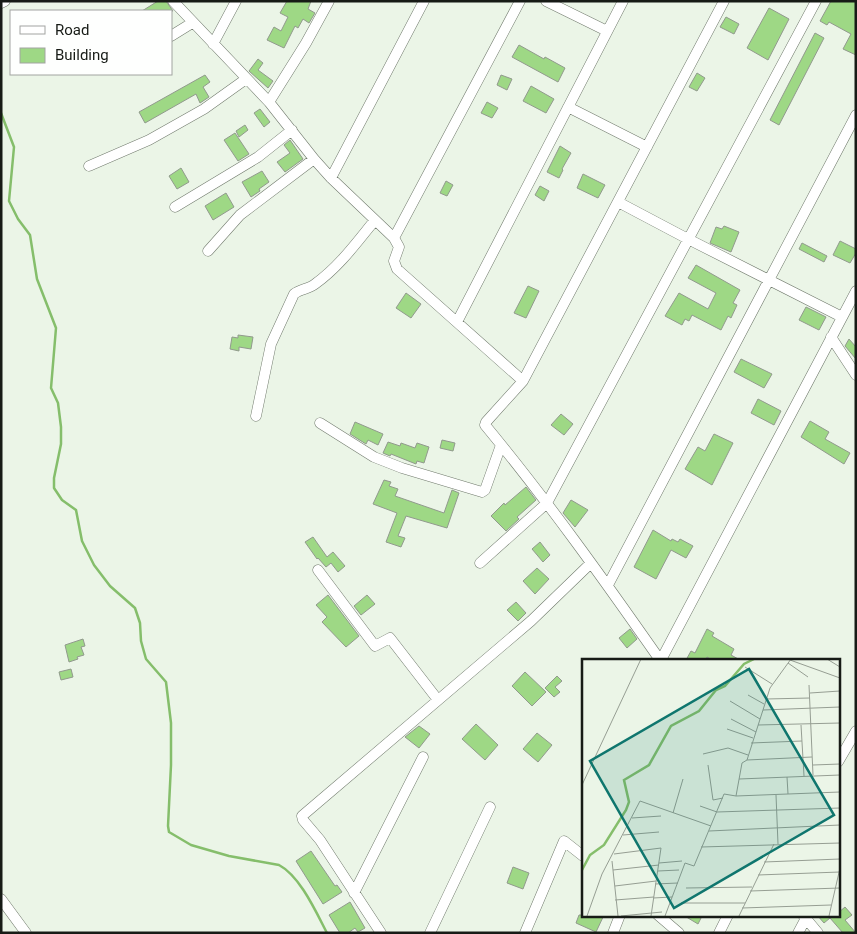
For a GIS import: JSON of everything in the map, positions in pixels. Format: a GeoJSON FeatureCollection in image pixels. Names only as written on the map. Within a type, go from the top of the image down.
{"type":"FeatureCollection","features":[{"type":"Feature","properties":{"kind":"street"},"geometry":{"type":"LineString","coordinates":[[1,3],[5,1]]}},
{"type":"Feature","properties":{"kind":"street"},"geometry":{"type":"LineString","coordinates":[[213,44],[236,1]]}},
{"type":"Feature","properties":{"kind":"street"},"geometry":{"type":"LineString","coordinates":[[269,102],[306,43],[329,1]]}},
{"type":"Feature","properties":{"kind":"street"},"geometry":{"type":"LineString","coordinates":[[331,178],[424,1]]}},
{"type":"Feature","properties":{"kind":"street"},"geometry":{"type":"LineString","coordinates":[[394,238],[520,1]]}},
{"type":"Feature","properties":{"kind":"street"},"geometry":{"type":"LineString","coordinates":[[546,1],[607,31]]}},
{"type":"Feature","properties":{"kind":"street"},"geometry":{"type":"LineString","coordinates":[[457,322],[623,1]]}},
{"type":"Feature","properties":{"kind":"street"},"geometry":{"type":"LineString","coordinates":[[660,659],[547,502],[485,424],[522,381],[724,1]]}},
{"type":"Feature","properties":{"kind":"street"},"geometry":{"type":"LineString","coordinates":[[480,563],[547,502],[816,1]]}},
{"type":"Feature","properties":{"kind":"street"},"geometry":{"type":"LineString","coordinates":[[175,2],[192,23],[269,102],[331,178],[394,238],[399,247],[394,261],[398,269],[522,381]]}},
{"type":"Feature","properties":{"kind":"street"},"geometry":{"type":"LineString","coordinates":[[172,35],[192,23]]}},
{"type":"Feature","properties":{"kind":"street"},"geometry":{"type":"LineString","coordinates":[[89,166],[149,140],[204,110],[246,78]]}},
{"type":"Feature","properties":{"kind":"street"},"geometry":{"type":"LineString","coordinates":[[568,107],[647,147]]}},
{"type":"Feature","properties":{"kind":"street"},"geometry":{"type":"LineString","coordinates":[[608,585],[856,115]]}},
{"type":"Feature","properties":{"kind":"street"},"geometry":{"type":"LineString","coordinates":[[175,208],[258,156],[292,130]]}},
{"type":"Feature","properties":{"kind":"street"},"geometry":{"type":"LineString","coordinates":[[208,251],[240,215],[314,159]]}},
{"type":"Feature","properties":{"kind":"street"},"geometry":{"type":"LineString","coordinates":[[618,202],[842,316]]}},
{"type":"Feature","properties":{"kind":"street"},"geometry":{"type":"LineString","coordinates":[[256,416],[271,344],[294,294],[314,285],[320,280],[344,258],[375,220]]}},
{"type":"Feature","properties":{"kind":"street"},"geometry":{"type":"LineString","coordinates":[[662,659],[856,291]]}},
{"type":"Feature","properties":{"kind":"street"},"geometry":{"type":"LineString","coordinates":[[831,337],[856,375]]}},
{"type":"Feature","properties":{"kind":"street"},"geometry":{"type":"LineString","coordinates":[[320,423],[374,457],[402,468],[482,492],[485,490],[501,445]]}},
{"type":"Feature","properties":{"kind":"street"},"geometry":{"type":"LineString","coordinates":[[381,933],[302,816],[531,621],[591,564]]}},
{"type":"Feature","properties":{"kind":"street"},"geometry":{"type":"LineString","coordinates":[[318,570],[375,646],[390,638],[438,700]]}},
{"type":"Feature","properties":{"kind":"street"},"geometry":{"type":"LineString","coordinates":[[840,759],[856,731]]}},
{"type":"Feature","properties":{"kind":"street"},"geometry":{"type":"LineString","coordinates":[[354,892],[422,757]]}},
{"type":"Feature","properties":{"kind":"street"},"geometry":{"type":"LineString","coordinates":[[430,933],[490,808]]}},
{"type":"Feature","properties":{"kind":"street"},"geometry":{"type":"LineString","coordinates":[[525,933],[564,841],[582,855]]}},
{"type":"Feature","properties":{"kind":"street"},"geometry":{"type":"LineString","coordinates":[[1,899],[26,933]]}},
{"type":"Feature","properties":{"kind":"street"},"geometry":{"type":"LineString","coordinates":[[613,933],[620,916]]}},
{"type":"Feature","properties":{"kind":"street"},"geometry":{"type":"LineString","coordinates":[[659,916],[678,933]]}},
{"type":"Feature","properties":{"kind":"street"},"geometry":{"type":"LineString","coordinates":[[719,933],[728,916]]}},
{"type":"Feature","properties":{"kind":"street"},"geometry":{"type":"LineString","coordinates":[[798,933],[804,917],[818,933]]}},
{"type":"Feature","properties":{"kind":"building"},"geometry":{"type":"Polygon","coordinates":[[[158,1],[166,1],[173,11],[172,10],[144,10],[158,1]]]}},
{"type":"Feature","properties":{"kind":"building"},"geometry":{"type":"Polygon","coordinates":[[[287,1],[311,1],[308,9],[315,13],[309,23],[303,19],[298,28],[295,26],[284,48],[267,40],[274,27],[281,31],[288,17],[280,13],[287,1]]]}},
{"type":"Feature","properties":{"kind":"building"},"geometry":{"type":"Polygon","coordinates":[[[831,1],[856,1],[856,55],[843,49],[851,34],[829,22],[827,25],[820,21],[831,1]]]}},
{"type":"Feature","properties":{"kind":"building"},"geometry":{"type":"Polygon","coordinates":[[[769,8],[789,19],[768,60],[747,48],[769,8]]]}},
{"type":"Feature","properties":{"kind":"building"},"geometry":{"type":"Polygon","coordinates":[[[726,17],[739,24],[734,34],[720,27],[726,17]]]}},
{"type":"Feature","properties":{"kind":"building"},"geometry":{"type":"Polygon","coordinates":[[[815,33],[824,38],[779,125],[770,120],[815,33]]]}},
{"type":"Feature","properties":{"kind":"building"},"geometry":{"type":"Polygon","coordinates":[[[519,45],[565,68],[558,82],[512,57],[519,45]]]}},
{"type":"Feature","properties":{"kind":"building"},"geometry":{"type":"Polygon","coordinates":[[[258,59],[263,63],[258,70],[273,81],[268,88],[249,71],[258,59]]]}},
{"type":"Feature","properties":{"kind":"building"},"geometry":{"type":"Polygon","coordinates":[[[697,73],[705,78],[697,91],[689,87],[697,73]]]}},
{"type":"Feature","properties":{"kind":"building"},"geometry":{"type":"Polygon","coordinates":[[[205,75],[210,82],[203,87],[209,97],[200,103],[196,94],[145,123],[139,112],[205,75]]]}},
{"type":"Feature","properties":{"kind":"building"},"geometry":{"type":"Polygon","coordinates":[[[501,75],[512,79],[507,90],[497,85],[501,75]]]}},
{"type":"Feature","properties":{"kind":"building"},"geometry":{"type":"Polygon","coordinates":[[[531,86],[554,99],[546,113],[523,101],[531,86]]]}},
{"type":"Feature","properties":{"kind":"building"},"geometry":{"type":"Polygon","coordinates":[[[487,102],[498,108],[492,118],[481,113],[487,102]]]}},
{"type":"Feature","properties":{"kind":"building"},"geometry":{"type":"Polygon","coordinates":[[[260,109],[270,122],[264,127],[254,113],[260,109]]]}},
{"type":"Feature","properties":{"kind":"building"},"geometry":{"type":"Polygon","coordinates":[[[245,125],[248,130],[239,137],[236,131],[245,125]]]}},
{"type":"Feature","properties":{"kind":"building"},"geometry":{"type":"Polygon","coordinates":[[[235,133],[249,154],[238,161],[224,140],[235,133]]]}},
{"type":"Feature","properties":{"kind":"building"},"geometry":{"type":"Polygon","coordinates":[[[290,140],[303,159],[285,172],[277,162],[290,153],[284,145],[290,140]]]}},
{"type":"Feature","properties":{"kind":"building"},"geometry":{"type":"Polygon","coordinates":[[[560,146],[571,153],[559,178],[547,172],[560,146]]]}},
{"type":"Feature","properties":{"kind":"building"},"geometry":{"type":"Polygon","coordinates":[[[181,168],[189,182],[177,189],[169,176],[181,168]]]}},
{"type":"Feature","properties":{"kind":"building"},"geometry":{"type":"Polygon","coordinates":[[[262,171],[269,182],[251,197],[242,182],[262,171]]]}},
{"type":"Feature","properties":{"kind":"building"},"geometry":{"type":"Polygon","coordinates":[[[583,174],[605,185],[598,198],[577,188],[583,174]]]}},
{"type":"Feature","properties":{"kind":"building"},"geometry":{"type":"Polygon","coordinates":[[[446,181],[453,185],[447,196],[440,193],[446,181]]]}},
{"type":"Feature","properties":{"kind":"building"},"geometry":{"type":"Polygon","coordinates":[[[540,186],[549,191],[544,201],[535,195],[540,186]]]}},
{"type":"Feature","properties":{"kind":"building"},"geometry":{"type":"Polygon","coordinates":[[[226,193],[234,207],[213,220],[205,206],[226,193]]]}},
{"type":"Feature","properties":{"kind":"building"},"geometry":{"type":"Polygon","coordinates":[[[724,226],[739,232],[731,252],[710,243],[716,227],[722,229],[724,226]]]}},
{"type":"Feature","properties":{"kind":"building"},"geometry":{"type":"Polygon","coordinates":[[[840,241],[856,249],[856,253],[850,263],[833,255],[840,241]]]}},
{"type":"Feature","properties":{"kind":"building"},"geometry":{"type":"Polygon","coordinates":[[[802,243],[827,256],[824,262],[799,249],[802,243]]]}},
{"type":"Feature","properties":{"kind":"building"},"geometry":{"type":"Polygon","coordinates":[[[696,265],[740,290],[733,303],[737,305],[731,318],[728,316],[721,330],[692,315],[689,321],[685,319],[682,325],[665,316],[679,293],[708,309],[716,293],[688,278],[696,265]]]}},
{"type":"Feature","properties":{"kind":"building"},"geometry":{"type":"Polygon","coordinates":[[[528,286],[539,291],[526,318],[514,313],[528,286]]]}},
{"type":"Feature","properties":{"kind":"building"},"geometry":{"type":"Polygon","coordinates":[[[406,293],[421,304],[411,318],[396,308],[406,293]]]}},
{"type":"Feature","properties":{"kind":"building"},"geometry":{"type":"Polygon","coordinates":[[[806,307],[826,317],[819,330],[799,320],[806,307]]]}},
{"type":"Feature","properties":{"kind":"building"},"geometry":{"type":"Polygon","coordinates":[[[238,335],[253,337],[251,349],[239,347],[239,351],[230,349],[232,337],[238,338],[238,335]]]}},
{"type":"Feature","properties":{"kind":"building"},"geometry":{"type":"Polygon","coordinates":[[[849,339],[856,347],[856,359],[845,346],[849,339]]]}},
{"type":"Feature","properties":{"kind":"building"},"geometry":{"type":"Polygon","coordinates":[[[741,359],[772,374],[764,388],[734,372],[741,359]]]}},
{"type":"Feature","properties":{"kind":"building"},"geometry":{"type":"Polygon","coordinates":[[[758,399],[781,411],[774,425],[751,413],[758,399]]]}},
{"type":"Feature","properties":{"kind":"building"},"geometry":{"type":"Polygon","coordinates":[[[561,414],[573,424],[564,435],[551,425],[561,414]]]}},
{"type":"Feature","properties":{"kind":"building"},"geometry":{"type":"Polygon","coordinates":[[[810,421],[829,432],[825,439],[850,453],[844,464],[801,437],[810,421]]]}},
{"type":"Feature","properties":{"kind":"building"},"geometry":{"type":"Polygon","coordinates":[[[355,422],[383,434],[378,445],[368,440],[366,444],[350,434],[355,422]]]}},
{"type":"Feature","properties":{"kind":"building"},"geometry":{"type":"Polygon","coordinates":[[[714,434],[733,443],[712,485],[685,469],[698,447],[705,451],[714,434]]]}},
{"type":"Feature","properties":{"kind":"building"},"geometry":{"type":"Polygon","coordinates":[[[442,440],[455,443],[453,451],[440,448],[442,440]]]}},
{"type":"Feature","properties":{"kind":"building"},"geometry":{"type":"Polygon","coordinates":[[[388,442],[400,446],[401,443],[415,448],[417,443],[429,447],[424,463],[417,461],[416,464],[391,454],[390,456],[383,453],[388,442]]]}},
{"type":"Feature","properties":{"kind":"building"},"geometry":{"type":"Polygon","coordinates":[[[384,480],[391,482],[389,486],[398,489],[395,496],[444,513],[452,490],[459,493],[447,528],[406,516],[398,536],[405,538],[401,547],[386,542],[397,513],[373,504],[384,480]]]}},
{"type":"Feature","properties":{"kind":"building"},"geometry":{"type":"Polygon","coordinates":[[[526,487],[536,500],[517,517],[519,519],[506,531],[491,516],[504,503],[505,505],[526,487]]]}},
{"type":"Feature","properties":{"kind":"building"},"geometry":{"type":"Polygon","coordinates":[[[571,500],[588,510],[575,527],[563,513],[571,500]]]}},
{"type":"Feature","properties":{"kind":"building"},"geometry":{"type":"Polygon","coordinates":[[[653,530],[671,541],[672,539],[678,542],[680,539],[693,546],[686,558],[671,550],[656,579],[634,567],[653,530]]]}},
{"type":"Feature","properties":{"kind":"building"},"geometry":{"type":"Polygon","coordinates":[[[313,537],[327,557],[333,552],[345,566],[338,572],[331,563],[326,567],[317,559],[305,542],[313,537]]]}},
{"type":"Feature","properties":{"kind":"building"},"geometry":{"type":"Polygon","coordinates":[[[540,542],[550,555],[543,562],[532,549],[540,542]]]}},
{"type":"Feature","properties":{"kind":"building"},"geometry":{"type":"Polygon","coordinates":[[[537,568],[549,579],[535,594],[523,581],[537,568]]]}},
{"type":"Feature","properties":{"kind":"building"},"geometry":{"type":"Polygon","coordinates":[[[328,595],[359,636],[346,647],[322,622],[327,617],[316,605],[328,595]]]}},
{"type":"Feature","properties":{"kind":"building"},"geometry":{"type":"Polygon","coordinates":[[[367,595],[375,604],[361,615],[354,606],[367,595]]]}},
{"type":"Feature","properties":{"kind":"building"},"geometry":{"type":"Polygon","coordinates":[[[516,602],[526,613],[518,621],[507,610],[516,602]]]}},
{"type":"Feature","properties":{"kind":"building"},"geometry":{"type":"Polygon","coordinates":[[[630,629],[637,639],[627,648],[619,638],[630,629]]]}},
{"type":"Feature","properties":{"kind":"building"},"geometry":{"type":"Polygon","coordinates":[[[707,629],[714,633],[712,636],[734,649],[731,655],[738,659],[710,659],[707,657],[706,659],[687,659],[691,651],[695,653],[707,629]]]}},
{"type":"Feature","properties":{"kind":"building"},"geometry":{"type":"Polygon","coordinates":[[[83,639],[85,646],[81,647],[84,655],[69,662],[65,645],[83,639]]]}},
{"type":"Feature","properties":{"kind":"building"},"geometry":{"type":"Polygon","coordinates":[[[71,669],[73,677],[61,680],[59,672],[71,669]]]}},
{"type":"Feature","properties":{"kind":"building"},"geometry":{"type":"Polygon","coordinates":[[[525,672],[546,692],[532,706],[512,686],[525,672]]]}},
{"type":"Feature","properties":{"kind":"building"},"geometry":{"type":"Polygon","coordinates":[[[557,676],[562,681],[555,687],[560,692],[554,697],[545,688],[557,676]]]}},
{"type":"Feature","properties":{"kind":"building"},"geometry":{"type":"Polygon","coordinates":[[[476,724],[498,745],[485,760],[462,739],[476,724]]]}},
{"type":"Feature","properties":{"kind":"building"},"geometry":{"type":"Polygon","coordinates":[[[419,726],[430,734],[419,748],[405,737],[419,726]]]}},
{"type":"Feature","properties":{"kind":"building"},"geometry":{"type":"Polygon","coordinates":[[[537,733],[552,745],[538,762],[523,749],[537,733]]]}},
{"type":"Feature","properties":{"kind":"building"},"geometry":{"type":"Polygon","coordinates":[[[311,851],[335,886],[337,885],[342,892],[323,904],[296,861],[311,851]]]}},
{"type":"Feature","properties":{"kind":"building"},"geometry":{"type":"Polygon","coordinates":[[[513,867],[529,873],[523,889],[507,883],[513,867]]]}},
{"type":"Feature","properties":{"kind":"building"},"geometry":{"type":"Polygon","coordinates":[[[350,902],[365,928],[358,932],[355,928],[348,933],[340,933],[329,915],[350,902]]]}},
{"type":"Feature","properties":{"kind":"building"},"geometry":{"type":"Polygon","coordinates":[[[845,907],[852,915],[845,920],[856,933],[843,933],[830,918],[824,923],[818,916],[840,916],[840,911],[845,907]]]}},
{"type":"Feature","properties":{"kind":"building"},"geometry":{"type":"Polygon","coordinates":[[[579,915],[604,916],[596,932],[576,923],[579,915]]]}},
{"type":"Feature","properties":{"kind":"building"},"geometry":{"type":"Polygon","coordinates":[[[685,916],[698,916],[701,918],[698,924],[685,916]]]}},
{"type":"Feature","properties":{"kind":"waterway"},"geometry":{"type":"LineString","coordinates":[[1,113],[14,147],[9,201],[18,219],[30,235],[37,279],[56,328],[51,388],[58,403],[61,444],[54,478],[54,488],[62,500],[76,510],[82,541],[94,565],[110,586],[135,608],[140,623],[141,641],[146,659],[166,682],[171,723],[169,832],[191,845],[229,856],[279,865],[287,870],[301,886],[327,933]]}}]}
